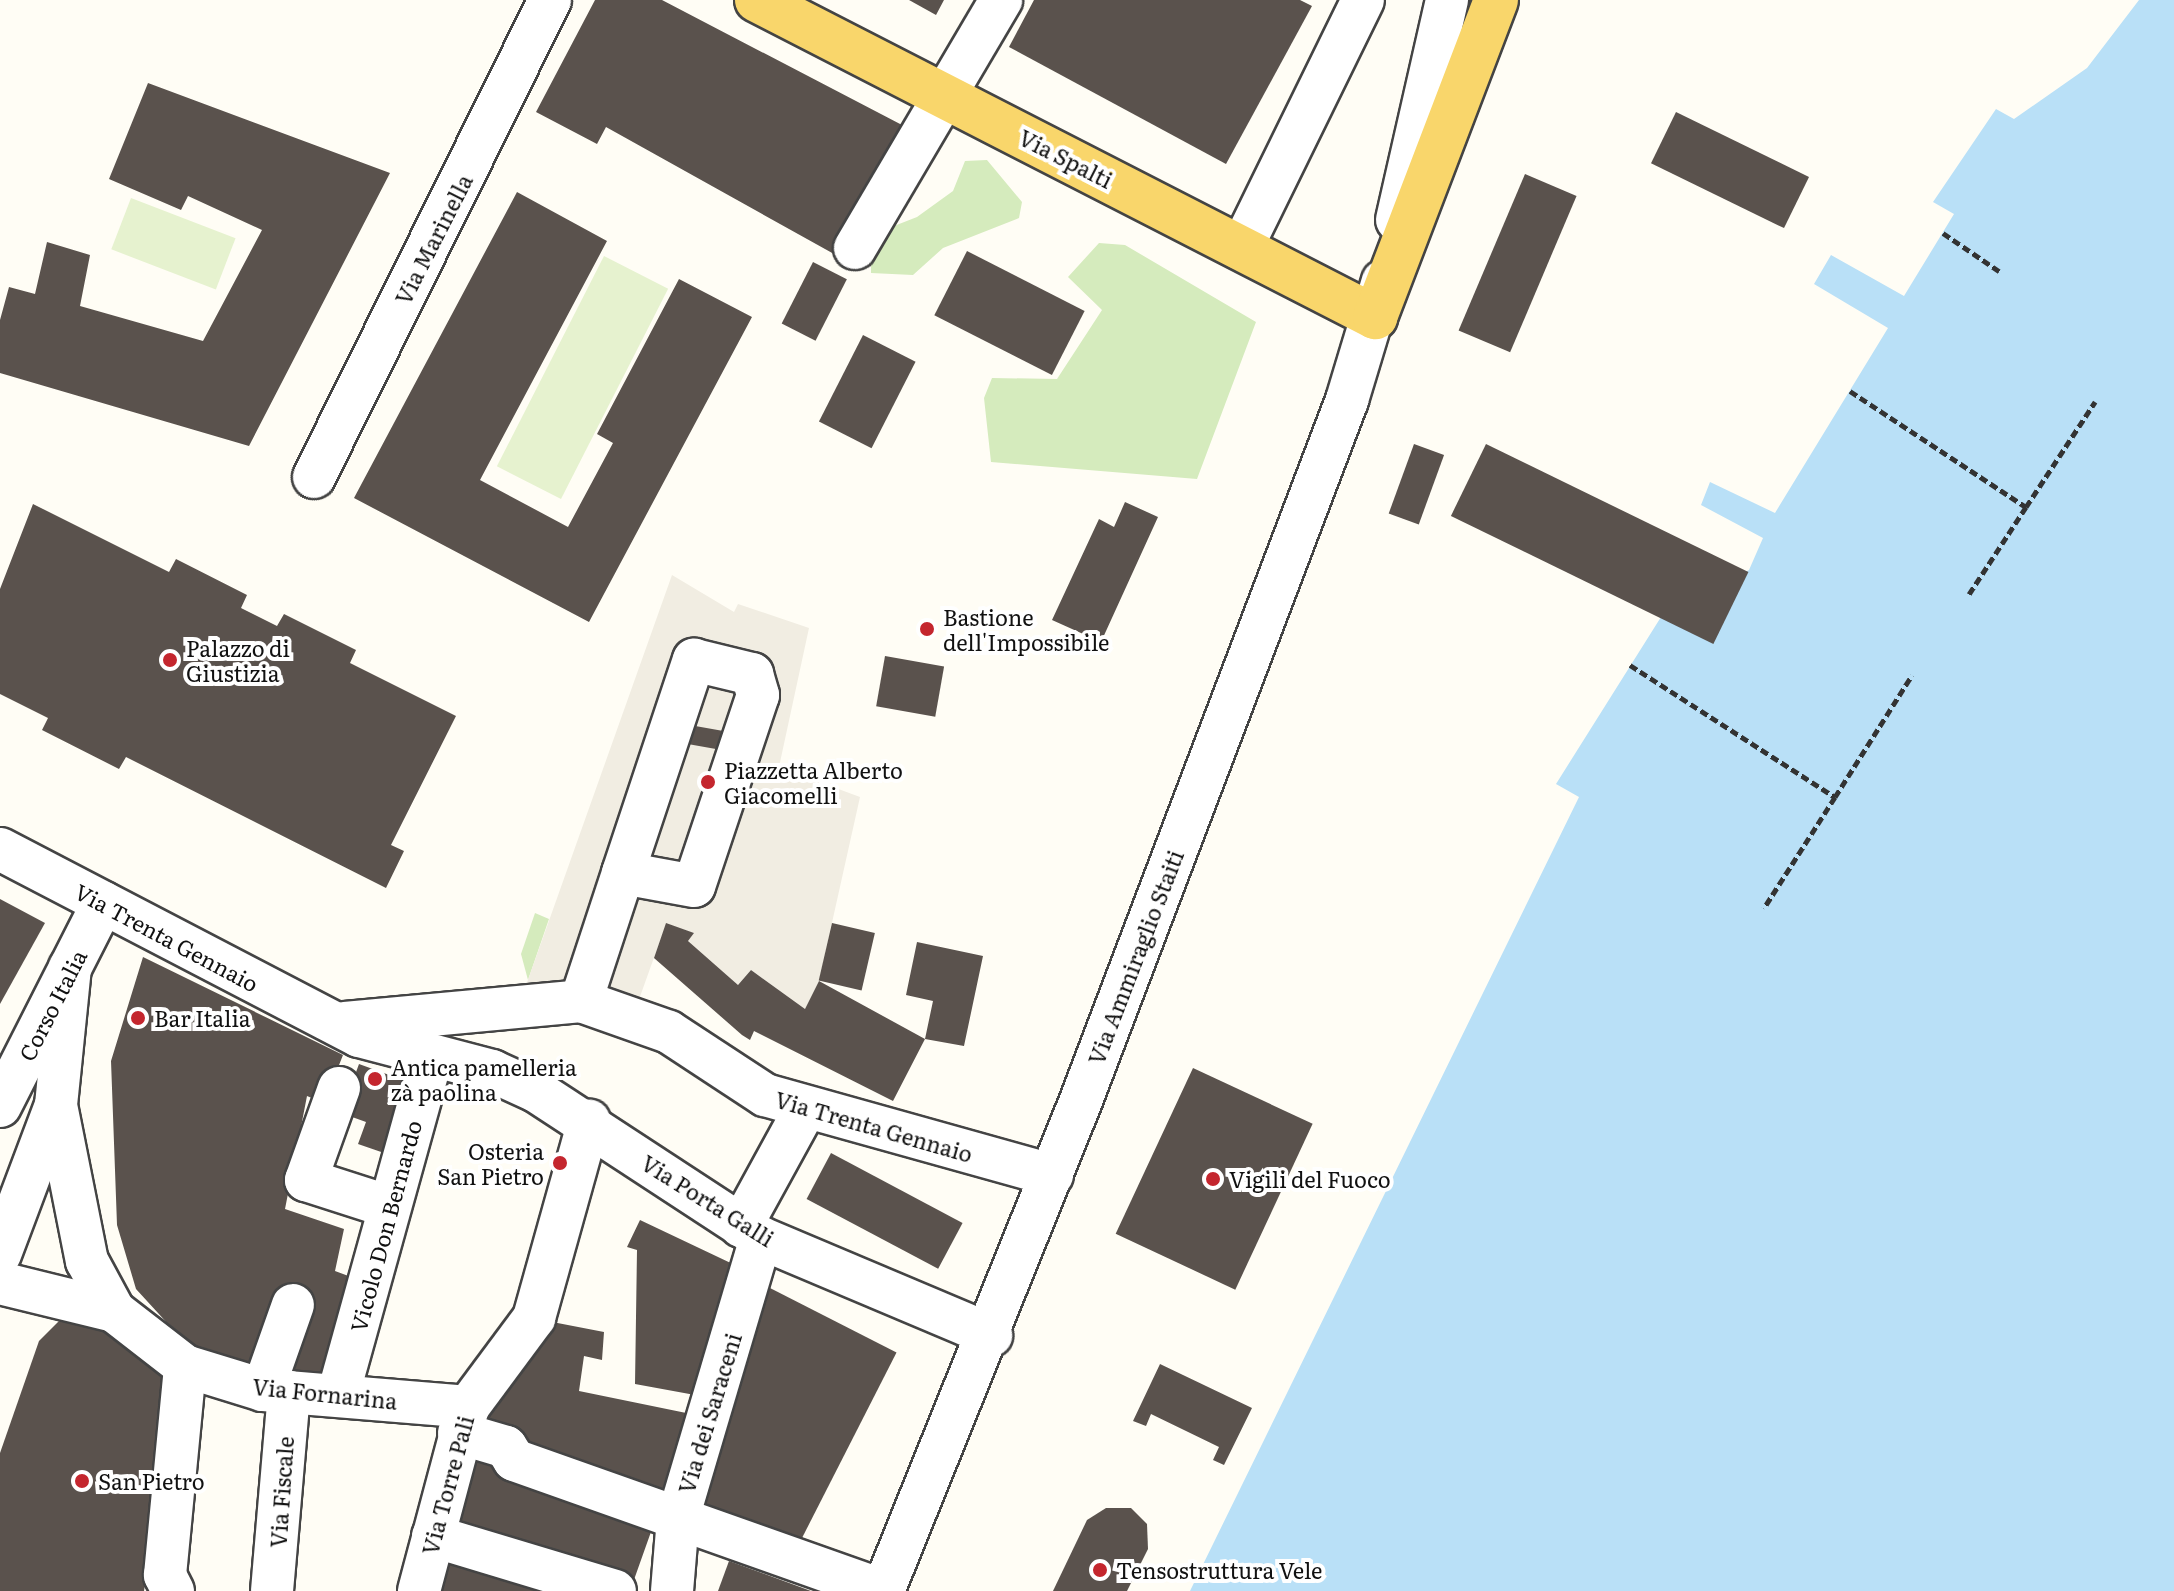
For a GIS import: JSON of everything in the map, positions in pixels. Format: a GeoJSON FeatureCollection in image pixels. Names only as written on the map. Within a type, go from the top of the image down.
{"type":"FeatureCollection","features":[{"type":"Feature","properties":{"kind":"main road","name":"Via Spalti"},"geometry":{"type":"LineString","coordinates":[[757,0],[1375,317]]}},
{"type":"Feature","properties":{"kind":"main road"},"geometry":{"type":"LineString","coordinates":[[1375,317],[1496,0]]}},
{"type":"Feature","properties":{"kind":"street","name":"Via Marinella"},"geometry":{"type":"LineString","coordinates":[[314,477],[550,0]]}},
{"type":"Feature","properties":{"kind":"street"},"geometry":{"type":"LineString","coordinates":[[855,248],[948,97],[1001,0]]}},
{"type":"Feature","properties":{"kind":"street"},"geometry":{"type":"LineString","coordinates":[[1241,249],[1363,0]]}},
{"type":"Feature","properties":{"kind":"street","name":"Via Ammiraglio Staiti"},"geometry":{"type":"LineString","coordinates":[[883,1591],[991,1335],[1375,317],[1447,0]]}},
{"type":"Feature","properties":{"kind":"street"},"geometry":{"type":"LineString","coordinates":[[581,1001],[623,873],[694,660],[752,674],[758,695],[694,886],[623,873]]}},
{"type":"Feature","properties":{"kind":"street","name":"Via Trenta Gennaio"},"geometry":{"type":"LineString","coordinates":[[0,849],[334,1024],[432,1056]]}},
{"type":"Feature","properties":{"kind":"street","name":"Corso Italia"},"geometry":{"type":"LineString","coordinates":[[0,1106],[12,1054],[70,968],[103,903]]}},
{"type":"Feature","properties":{"kind":"street"},"geometry":{"type":"LineString","coordinates":[[0,1254],[56,1105],[70,968]]}},
{"type":"Feature","properties":{"kind":"street","name":"Via Trenta Gennaio"},"geometry":{"type":"LineString","coordinates":[[334,1024],[581,1001],[669,1032],[765,1095],[805,1109],[1052,1175]]}},
{"type":"Feature","properties":{"kind":"street","name":"Via Porta Galli"},"geometry":{"type":"LineString","coordinates":[[432,1056],[492,1071],[589,1121],[751,1232],[991,1335]]}},
{"type":"Feature","properties":{"kind":"street","name":"Vicolo Don Bernardo"},"geometry":{"type":"LineString","coordinates":[[338,1395],[387,1206],[432,1056]]}},
{"type":"Feature","properties":{"kind":"street"},"geometry":{"type":"LineString","coordinates":[[339,1088],[306,1180],[387,1206]]}},
{"type":"Feature","properties":{"kind":"street"},"geometry":{"type":"LineString","coordinates":[[56,1105],[83,1248],[114,1311]]}},
{"type":"Feature","properties":{"kind":"street","name":"Via dei Saraceni"},"geometry":{"type":"LineString","coordinates":[[672,1591],[678,1518],[751,1232],[805,1109]]}},
{"type":"Feature","properties":{"kind":"street","name":"Via Torre Pali"},"geometry":{"type":"LineString","coordinates":[[419,1591],[464,1420],[534,1318],[589,1121]]}},
{"type":"Feature","properties":{"kind":"street"},"geometry":{"type":"LineString","coordinates":[[0,1283],[114,1311],[185,1366],[165,1575],[173,1591]]}},
{"type":"Feature","properties":{"kind":"street","name":"Via Fiscale"},"geometry":{"type":"LineString","coordinates":[[272,1591],[276,1391],[293,1305]]}},
{"type":"Feature","properties":{"kind":"street","name":"Via Fornarina"},"geometry":{"type":"LineString","coordinates":[[185,1366],[276,1391],[338,1395],[464,1420],[506,1447],[514,1460],[883,1591]]}},
{"type":"Feature","properties":{"kind":"street"},"geometry":{"type":"LineString","coordinates":[[433,1536],[615,1591]]}},
{"type":"Feature","properties":{"kind":"path"},"geometry":{"type":"LineString","coordinates":[[1943,233],[1999,271]]}},
{"type":"Feature","properties":{"kind":"path"},"geometry":{"type":"LineString","coordinates":[[1850,391],[2026,507]]}},
{"type":"Feature","properties":{"kind":"path"},"geometry":{"type":"LineString","coordinates":[[1969,594],[2095,402]]}},
{"type":"Feature","properties":{"kind":"path"},"geometry":{"type":"LineString","coordinates":[[1630,665],[1835,797]]}},
{"type":"Feature","properties":{"kind":"path"},"geometry":{"type":"LineString","coordinates":[[1764,908],[1912,675]]}},
{"type":"Feature","properties":{"kind":"green space"},"geometry":{"type":"Polygon","coordinates":[[[987,160],[1022,202],[1019,218],[943,248],[913,275],[871,273],[871,235],[917,217],[953,191],[965,161],[987,160]]]}},
{"type":"Feature","properties":{"kind":"green space"},"geometry":{"type":"Polygon","coordinates":[[[131,198],[236,238],[216,289],[111,249],[131,198]]]}},
{"type":"Feature","properties":{"kind":"green space"},"geometry":{"type":"Polygon","coordinates":[[[1099,243],[1125,245],[1256,322],[1197,479],[991,462],[984,398],[992,378],[1057,379],[1102,310],[1068,277],[1099,243]]]}},
{"type":"Feature","properties":{"kind":"green space"},"geometry":{"type":"Polygon","coordinates":[[[604,256],[668,289],[561,499],[497,466],[604,256]]]}},
{"type":"Feature","properties":{"kind":"green space"},"geometry":{"type":"Polygon","coordinates":[[[535,913],[549,919],[528,980],[521,954],[535,913]]]}},
{"type":"Feature","properties":{"kind":"shaded area","name":"Piazzetta Alberto Giacomelli"},"geometry":{"type":"Polygon","coordinates":[[[672,575],[734,612],[738,604],[809,628],[779,767],[860,797],[819,981],[805,1009],[751,970],[738,985],[688,941],[694,933],[666,924],[632,1019],[519,1005],[672,575]]]}},
{"type":"Feature","properties":{"kind":"water"},"geometry":{"type":"Polygon","coordinates":[[[2139,0],[2174,0],[2174,1591],[1190,1591],[1579,797],[1556,784],[1661,617],[1749,570],[1763,538],[1701,505],[1710,482],[1775,513],[1888,328],[1814,284],[1831,255],[1904,296],[1954,214],[1933,202],[1996,109],[2014,119],[2087,68],[2139,0]]]}},
{"type":"Feature","properties":{"kind":"building"},"geometry":{"type":"Polygon","coordinates":[[[595,0],[662,0],[902,125],[834,254],[606,127],[597,144],[536,112],[595,0]]]}},
{"type":"Feature","properties":{"kind":"building"},"geometry":{"type":"Polygon","coordinates":[[[909,0],[944,0],[936,15],[909,0]]]}},
{"type":"Feature","properties":{"kind":"building"},"geometry":{"type":"Polygon","coordinates":[[[1034,0],[1300,0],[1312,6],[1226,164],[1009,47],[1034,0]]]}},
{"type":"Feature","properties":{"kind":"building"},"geometry":{"type":"Polygon","coordinates":[[[148,83],[390,173],[249,446],[0,373],[0,320],[9,287],[35,294],[47,242],[90,255],[80,306],[203,341],[262,230],[188,196],[181,210],[109,179],[148,83]]]}},
{"type":"Feature","properties":{"kind":"building"},"geometry":{"type":"Polygon","coordinates":[[[1676,112],[1809,177],[1784,228],[1651,163],[1676,112]]]}},
{"type":"Feature","properties":{"kind":"building"},"geometry":{"type":"Polygon","coordinates":[[[1525,174],[1577,196],[1510,352],[1459,330],[1525,174]]]}},
{"type":"Feature","properties":{"kind":"building"},"geometry":{"type":"Polygon","coordinates":[[[517,192],[607,241],[480,480],[568,527],[613,443],[597,434],[679,279],[752,317],[589,622],[354,498],[517,192]]]}},
{"type":"Feature","properties":{"kind":"building"},"geometry":{"type":"Polygon","coordinates":[[[967,251],[1085,311],[1052,375],[934,315],[967,251]]]}},
{"type":"Feature","properties":{"kind":"building"},"geometry":{"type":"Polygon","coordinates":[[[813,262],[847,279],[816,341],[782,323],[813,262]]]}},
{"type":"Feature","properties":{"kind":"building"},"geometry":{"type":"Polygon","coordinates":[[[863,335],[916,362],[872,448],[819,421],[863,335]]]}},
{"type":"Feature","properties":{"kind":"building"},"geometry":{"type":"Polygon","coordinates":[[[1414,444],[1444,455],[1419,524],[1389,514],[1414,444]]]}},
{"type":"Feature","properties":{"kind":"building"},"geometry":{"type":"Polygon","coordinates":[[[1486,444],[1748,572],[1713,644],[1451,516],[1486,444]]]}},
{"type":"Feature","properties":{"kind":"building"},"geometry":{"type":"Polygon","coordinates":[[[1125,502],[1158,517],[1101,642],[1052,620],[1099,519],[1114,527],[1125,502]]]}},
{"type":"Feature","properties":{"kind":"building"},"geometry":{"type":"Polygon","coordinates":[[[33,504],[169,572],[176,559],[247,595],[241,608],[277,626],[284,614],[356,650],[350,663],[456,716],[391,845],[404,851],[386,888],[126,757],[119,769],[42,730],[48,718],[0,694],[0,589],[33,504]]]}},
{"type":"Feature","properties":{"kind":"building"},"geometry":{"type":"Polygon","coordinates":[[[885,656],[944,666],[935,717],[876,706],[885,656]]]}},
{"type":"Feature","properties":{"kind":"building"},"geometry":{"type":"Polygon","coordinates":[[[684,724],[723,731],[720,750],[681,743],[684,724]]]}},
{"type":"Feature","properties":{"kind":"building"},"geometry":{"type":"Polygon","coordinates":[[[0,899],[45,923],[0,1004],[0,899]]]}},
{"type":"Feature","properties":{"kind":"building"},"geometry":{"type":"Polygon","coordinates":[[[666,923],[694,933],[688,941],[738,985],[751,970],[805,1009],[819,981],[925,1039],[893,1101],[754,1031],[750,1040],[742,1035],[654,958],[666,923]]]}},
{"type":"Feature","properties":{"kind":"building"},"geometry":{"type":"Polygon","coordinates":[[[832,923],[875,933],[862,990],[819,980],[832,923]]]}},
{"type":"Feature","properties":{"kind":"building"},"geometry":{"type":"Polygon","coordinates":[[[917,942],[983,956],[964,1046],[925,1039],[933,1001],[906,995],[917,942]]]}},
{"type":"Feature","properties":{"kind":"building"},"geometry":{"type":"Polygon","coordinates":[[[143,957],[343,1055],[324,1103],[307,1096],[285,1209],[344,1229],[335,1271],[362,1281],[330,1373],[279,1375],[218,1359],[180,1337],[136,1289],[117,1225],[111,1061],[143,957]]]}},
{"type":"Feature","properties":{"kind":"building"},"geometry":{"type":"Polygon","coordinates":[[[359,1064],[414,1084],[387,1154],[358,1144],[366,1122],[341,1113],[359,1064]]]}},
{"type":"Feature","properties":{"kind":"building","name":"Vigili del Fuoco"},"geometry":{"type":"Polygon","coordinates":[[[1193,1068],[1313,1124],[1235,1290],[1116,1234],[1193,1068]]]}},
{"type":"Feature","properties":{"kind":"building"},"geometry":{"type":"Polygon","coordinates":[[[831,1153],[963,1223],[938,1269],[807,1199],[831,1153]]]}},
{"type":"Feature","properties":{"kind":"building"},"geometry":{"type":"Polygon","coordinates":[[[640,1220],[737,1266],[695,1395],[635,1384],[637,1250],[627,1247],[640,1220]]]}},
{"type":"Feature","properties":{"kind":"building"},"geometry":{"type":"Polygon","coordinates":[[[770,1288],[897,1352],[792,1557],[666,1493],[770,1288]]]}},
{"type":"Feature","properties":{"kind":"building"},"geometry":{"type":"Polygon","coordinates":[[[542,1320],[604,1332],[602,1360],[584,1356],[579,1391],[696,1415],[667,1497],[469,1430],[503,1367],[520,1373],[542,1320]]]}},
{"type":"Feature","properties":{"kind":"building","name":"San Pietro"},"geometry":{"type":"Polygon","coordinates":[[[59,1321],[130,1336],[176,1377],[144,1591],[0,1591],[0,1453],[39,1341],[59,1321]]]}},
{"type":"Feature","properties":{"kind":"building"},"geometry":{"type":"Polygon","coordinates":[[[1160,1364],[1252,1408],[1224,1465],[1213,1460],[1219,1447],[1151,1414],[1146,1426],[1133,1421],[1160,1364]]]}},
{"type":"Feature","properties":{"kind":"building"},"geometry":{"type":"Polygon","coordinates":[[[469,1442],[500,1451],[494,1471],[652,1529],[630,1591],[443,1532],[469,1442]]]}},
{"type":"Feature","properties":{"kind":"building","name":"Tensostruttura Vele"},"geometry":{"type":"Polygon","coordinates":[[[1106,1508],[1131,1508],[1147,1524],[1148,1549],[1127,1591],[1053,1591],[1087,1520],[1106,1508]]]}},
{"type":"Feature","properties":{"kind":"building"},"geometry":{"type":"Polygon","coordinates":[[[438,1548],[585,1591],[435,1591],[438,1548]]]}},
{"type":"Feature","properties":{"kind":"building"},"geometry":{"type":"Polygon","coordinates":[[[729,1561],[811,1591],[718,1591],[729,1561]]]}},
{"type":"Feature","properties":{"kind":"place","name":"Bastione dell'Impossibile"},"geometry":{"type":"Point","coordinates":[927,629]}},
{"type":"Feature","properties":{"kind":"place","name":"Palazzo di Giustizia"},"geometry":{"type":"Point","coordinates":[170,660]}},
{"type":"Feature","properties":{"kind":"place","name":"Piazzetta Alberto Giacomelli"},"geometry":{"type":"Point","coordinates":[708,782]}},
{"type":"Feature","properties":{"kind":"place","name":"Bar Italia"},"geometry":{"type":"Point","coordinates":[138,1018]}},
{"type":"Feature","properties":{"kind":"place","name":"Antica pamelleria zà paolina"},"geometry":{"type":"Point","coordinates":[375,1079]}},
{"type":"Feature","properties":{"kind":"place","name":"Osteria San Pietro"},"geometry":{"type":"Point","coordinates":[560,1163]}},
{"type":"Feature","properties":{"kind":"place","name":"Vigili del Fuoco"},"geometry":{"type":"Point","coordinates":[1213,1179]}},
{"type":"Feature","properties":{"kind":"place","name":"San Pietro"},"geometry":{"type":"Point","coordinates":[82,1481]}},
{"type":"Feature","properties":{"kind":"place","name":"Tensostruttura Vele"},"geometry":{"type":"Point","coordinates":[1100,1570]}}]}
